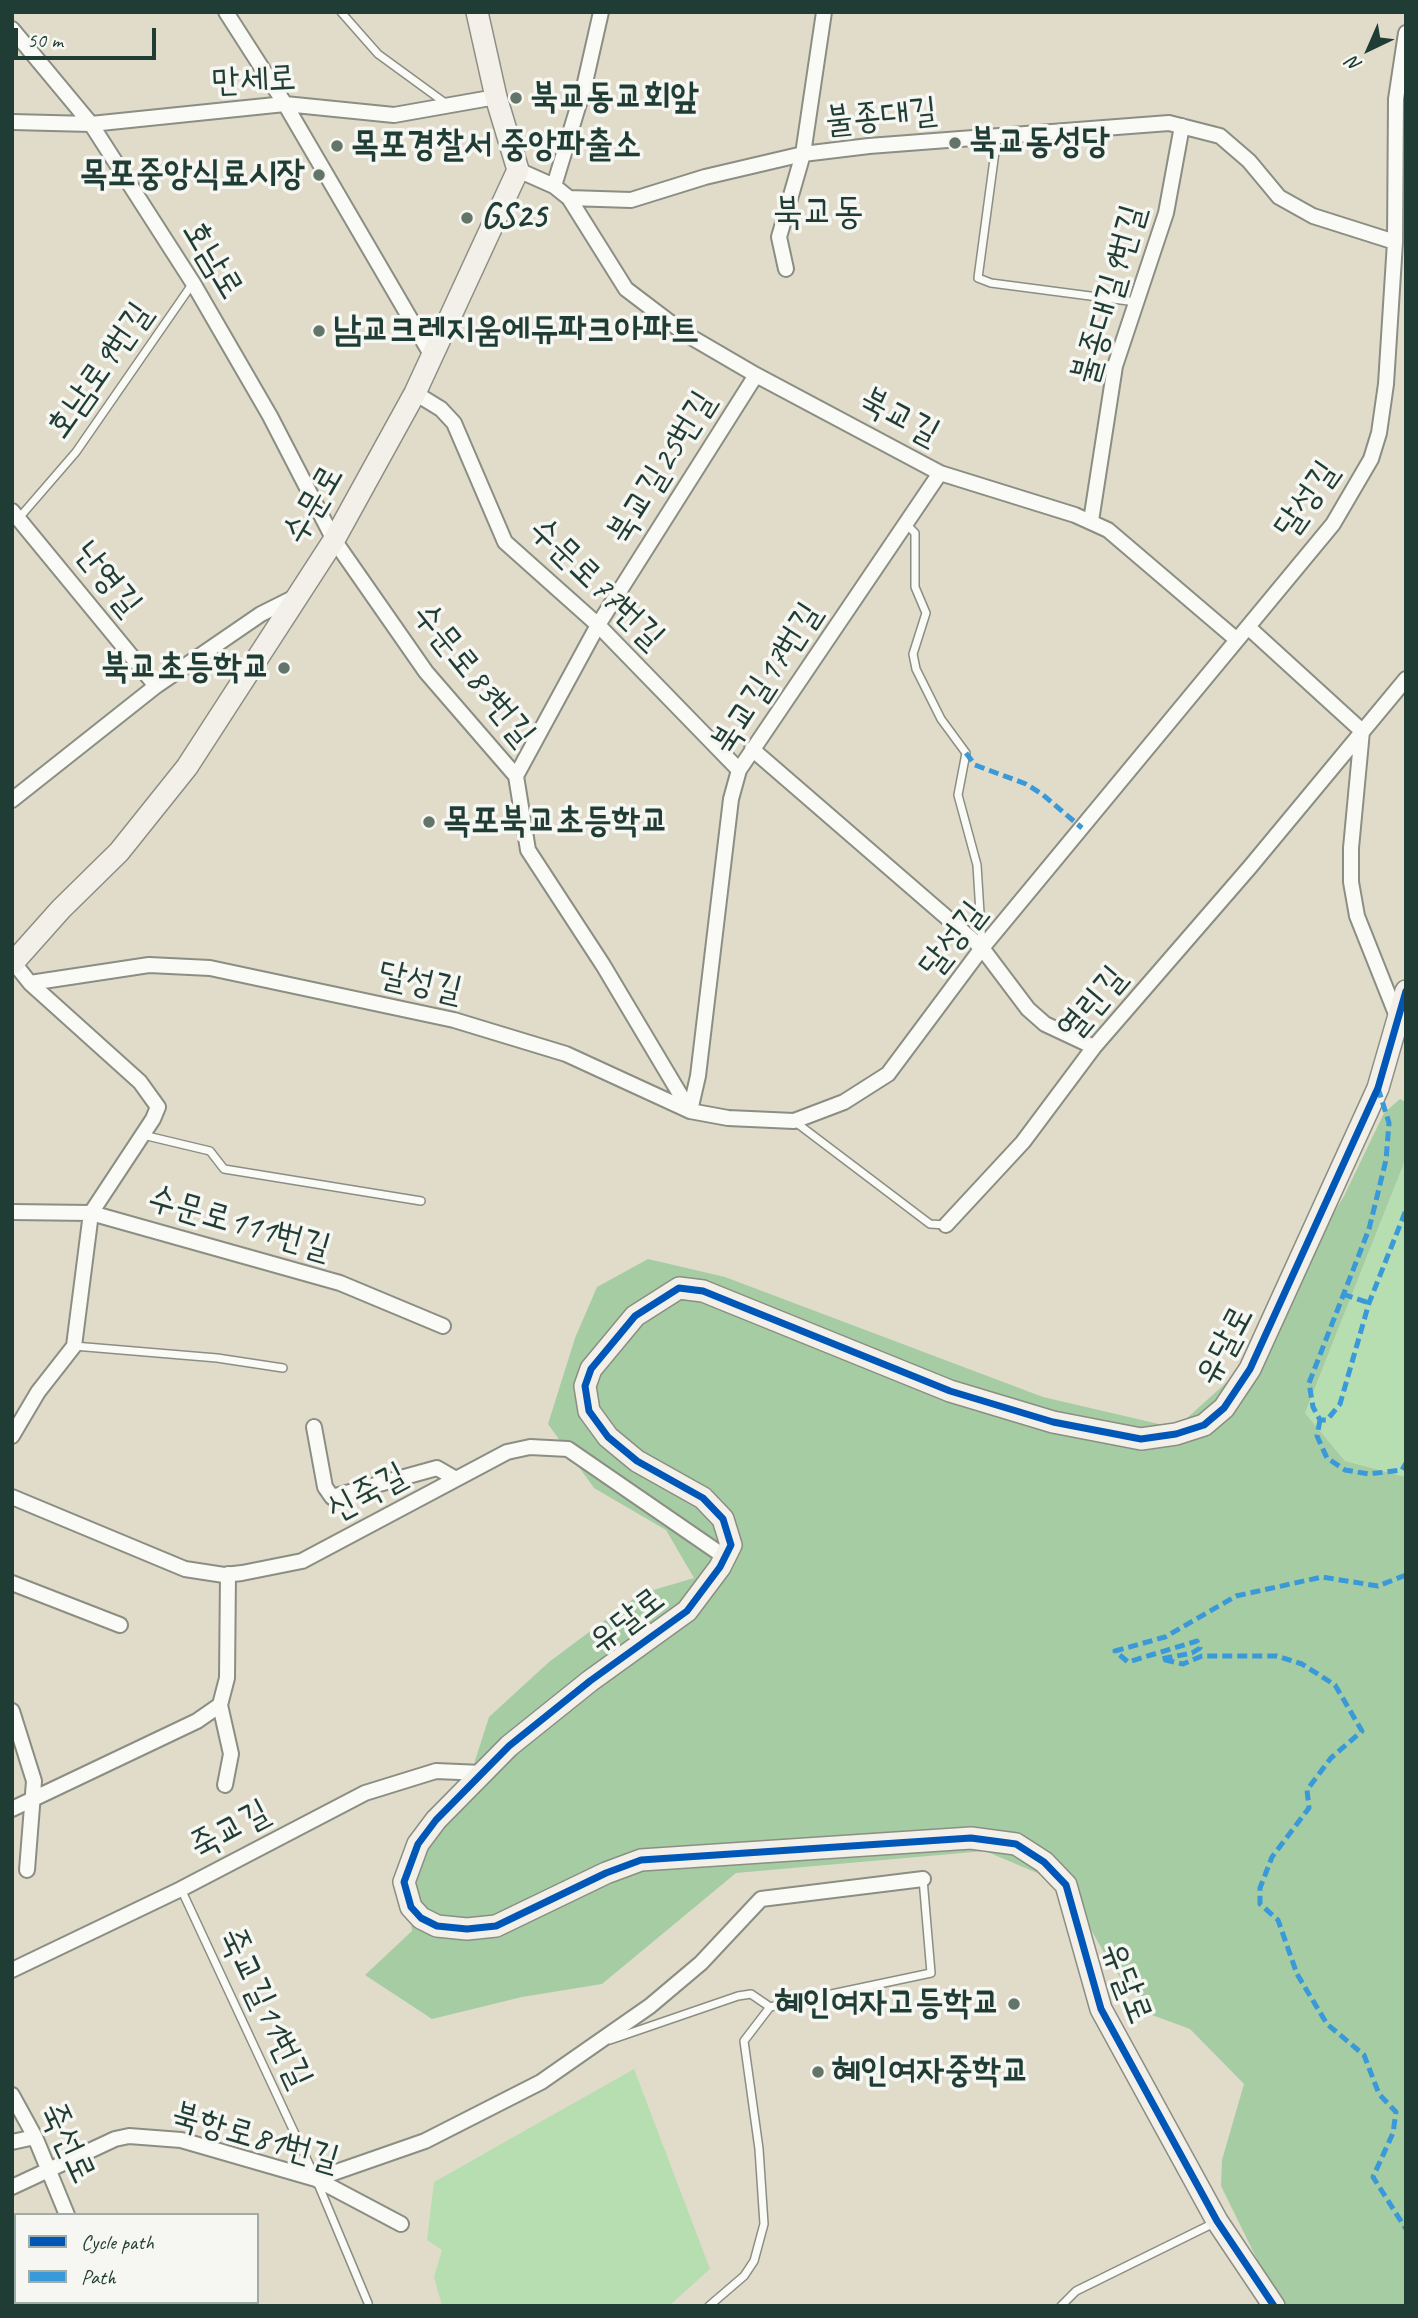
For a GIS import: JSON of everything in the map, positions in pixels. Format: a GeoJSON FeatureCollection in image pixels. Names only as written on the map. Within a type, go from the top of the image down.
{"type":"FeatureCollection","features":[{"type":"Feature","properties":{"kind":"street"},"geometry":{"type":"LineString","coordinates":[[226,12],[285,104],[432,356]]}},
{"type":"Feature","properties":{"kind":"street"},"geometry":{"type":"LineString","coordinates":[[477,12],[496,97],[518,170],[554,186],[569,198]]}},
{"type":"Feature","properties":{"kind":"street"},"geometry":{"type":"LineString","coordinates":[[554,186],[584,87],[601,12]]}},
{"type":"Feature","properties":{"kind":"street"},"geometry":{"type":"LineString","coordinates":[[786,269],[779,237],[803,155],[824,12]]}},
{"type":"Feature","properties":{"kind":"street","name":"호남로"},"geometry":{"type":"LineString","coordinates":[[12,29],[91,124],[193,283],[270,416],[334,540]]}},
{"type":"Feature","properties":{"kind":"street","name":"달성길"},"geometry":{"type":"LineString","coordinates":[[30,983],[149,965],[210,968],[466,1023],[566,1054],[690,1111],[728,1118],[794,1121],[844,1102],[888,1074],[982,948],[1333,524],[1371,459],[1379,433],[1386,384],[1395,242],[1401,200],[1396,99],[1406,33]]}},
{"type":"Feature","properties":{"kind":"street","name":"만세로"},"geometry":{"type":"LineString","coordinates":[[12,122],[91,124],[285,104],[394,115],[496,97]]}},
{"type":"Feature","properties":{"kind":"street","name":"불종대길"},"geometry":{"type":"LineString","coordinates":[[569,198],[631,200],[705,177],[803,155],[1169,123],[1220,136],[1249,161],[1279,197],[1314,216],[1395,242]]}},
{"type":"Feature","properties":{"kind":"street","name":"불종대길9번길"},"geometry":{"type":"LineString","coordinates":[[1091,521],[1115,366],[1166,213],[1182,126]]}},
{"type":"Feature","properties":{"kind":"street","name":"수문로"},"geometry":{"type":"LineString","coordinates":[[13,962],[61,909],[119,852],[164,799],[301,594],[415,393],[518,170]]}},
{"type":"Feature","properties":{"kind":"street","name":"북교길"},"geometry":{"type":"LineString","coordinates":[[569,198],[626,289],[684,333],[756,376],[940,473],[1091,521],[1108,530],[1237,640]]}},
{"type":"Feature","properties":{"kind":"street","name":"북교길25번길"},"geometry":{"type":"LineString","coordinates":[[516,776],[598,625],[756,376]]}},
{"type":"Feature","properties":{"kind":"street","name":"수문로77번길"},"geometry":{"type":"LineString","coordinates":[[415,393],[441,409],[454,424],[505,542],[598,625],[739,770]]}},
{"type":"Feature","properties":{"kind":"street","name":"북교길17번길"},"geometry":{"type":"LineString","coordinates":[[690,1111],[698,1076],[731,799],[739,770],[940,473]]}},
{"type":"Feature","properties":{"kind":"street","name":"난영길"},"geometry":{"type":"LineString","coordinates":[[16,514],[156,686]]}},
{"type":"Feature","properties":{"kind":"street","name":"수문로83번길"},"geometry":{"type":"LineString","coordinates":[[334,540],[426,672],[516,776],[528,849],[603,965],[690,1111]]}},
{"type":"Feature","properties":{"kind":"street"},"geometry":{"type":"LineString","coordinates":[[12,800],[156,686],[261,614],[301,594]]}},
{"type":"Feature","properties":{"kind":"street"},"geometry":{"type":"LineString","coordinates":[[1248,627],[1362,732],[1351,848],[1352,882],[1357,916],[1398,1019]]}},
{"type":"Feature","properties":{"kind":"street","name":"열린길"},"geometry":{"type":"LineString","coordinates":[[946,1225],[1023,1142],[1094,1047],[1250,867],[1406,679]]}},
{"type":"Feature","properties":{"kind":"street"},"geometry":{"type":"LineString","coordinates":[[752,749],[982,948],[1028,1009],[1045,1024],[1094,1047]]}},
{"type":"Feature","properties":{"kind":"street"},"geometry":{"type":"LineString","coordinates":[[12,1436],[38,1391],[74,1346],[91,1213],[143,1135],[158,1107],[140,1082],[30,983],[13,962]]}},
{"type":"Feature","properties":{"kind":"street","name":"유달로"},"geometry":{"type":"LineString","coordinates":[[1274,2306],[1217,2221],[1101,2009],[1066,1885],[1044,1862],[1016,1844],[971,1838],[641,1860],[606,1873],[496,1926],[467,1929],[437,1926],[421,1918],[411,1907],[404,1882],[418,1844],[436,1820],[509,1746],[590,1681],[687,1611],[731,1545],[723,1519],[703,1498],[637,1461],[608,1437],[589,1411],[585,1386],[591,1369],[635,1316],[680,1288],[703,1291],[950,1391],[1053,1422],[1141,1438],[1177,1434],[1204,1424],[1224,1408],[1250,1369],[1378,1088],[1406,991]]}},
{"type":"Feature","properties":{"kind":"street","name":"수문로111번길"},"geometry":{"type":"LineString","coordinates":[[12,1212],[91,1213],[340,1283],[443,1326]]}},
{"type":"Feature","properties":{"kind":"street"},"geometry":{"type":"LineString","coordinates":[[314,1427],[325,1487],[332,1497],[437,1468],[456,1479]]}},
{"type":"Feature","properties":{"kind":"street","name":"신죽길"},"geometry":{"type":"LineString","coordinates":[[12,1497],[162,1561],[185,1569],[228,1574],[302,1561],[507,1452],[530,1447],[568,1449],[725,1557]]}},
{"type":"Feature","properties":{"kind":"street"},"geometry":{"type":"LineString","coordinates":[[225,1786],[231,1754],[220,1705],[227,1678],[228,1574]]}},
{"type":"Feature","properties":{"kind":"street"},"geometry":{"type":"LineString","coordinates":[[12,1583],[120,1625]]}},
{"type":"Feature","properties":{"kind":"street"},"geometry":{"type":"LineString","coordinates":[[12,1809],[197,1721],[220,1705]]}},
{"type":"Feature","properties":{"kind":"street"},"geometry":{"type":"LineString","coordinates":[[12,1711],[34,1781],[27,1870]]}},
{"type":"Feature","properties":{"kind":"street","name":"죽교길"},"geometry":{"type":"LineString","coordinates":[[12,1970],[181,1889],[365,1793],[436,1770],[482,1773]]}},
{"type":"Feature","properties":{"kind":"street"},"geometry":{"type":"LineString","coordinates":[[316,2179],[425,2141],[473,2119],[541,2082],[650,2006],[701,1963],[761,1899],[923,1879]]}},
{"type":"Feature","properties":{"kind":"street","name":"죽선로"},"geometry":{"type":"LineString","coordinates":[[12,2095],[35,2137],[66,2213]]}},
{"type":"Feature","properties":{"kind":"street","name":"북항로81번길"},"geometry":{"type":"LineString","coordinates":[[12,2187],[115,2139],[129,2136],[181,2140],[316,2179],[401,2224]]}},
{"type":"Feature","properties":{"kind":"street"},"geometry":{"type":"LineString","coordinates":[[12,2141],[35,2137]]}},
{"type":"Feature","properties":{"kind":"lane"},"geometry":{"type":"LineString","coordinates":[[341,12],[378,54],[449,106]]}},
{"type":"Feature","properties":{"kind":"lane"},"geometry":{"type":"LineString","coordinates":[[998,136],[978,278],[991,283],[1136,303]]}},
{"type":"Feature","properties":{"kind":"lane","name":"호남로9번길"},"geometry":{"type":"LineString","coordinates":[[16,514],[76,452],[193,283]]}},
{"type":"Feature","properties":{"kind":"lane"},"geometry":{"type":"LineString","coordinates":[[906,524],[915,533],[915,587],[926,612],[913,654],[916,668],[941,719],[966,752],[958,794],[977,864],[982,948]]}},
{"type":"Feature","properties":{"kind":"lane","name":"열린길"},"geometry":{"type":"LineString","coordinates":[[794,1121],[930,1224],[946,1225]]}},
{"type":"Feature","properties":{"kind":"lane"},"geometry":{"type":"LineString","coordinates":[[143,1135],[210,1151],[224,1169],[421,1201]]}},
{"type":"Feature","properties":{"kind":"lane"},"geometry":{"type":"LineString","coordinates":[[74,1346],[283,1368]]}},
{"type":"Feature","properties":{"kind":"lane"},"geometry":{"type":"LineString","coordinates":[[709,2306],[744,2276],[761,2241],[764,2224],[759,2149],[744,2041],[771,2007],[931,1973],[923,1879]]}},
{"type":"Feature","properties":{"kind":"lane","name":"죽교길11번길"},"geometry":{"type":"LineString","coordinates":[[181,1889],[316,2179],[368,2303]]}},
{"type":"Feature","properties":{"kind":"lane"},"geometry":{"type":"LineString","coordinates":[[593,2046],[738,1996],[751,1994],[771,2007]]}},
{"type":"Feature","properties":{"kind":"lane"},"geometry":{"type":"LineString","coordinates":[[1061,2306],[1076,2291],[1217,2221]]}},
{"type":"Feature","properties":{"kind":"green space"},"geometry":{"type":"Polygon","coordinates":[[[1400,1099],[1406,1102],[1406,1158],[1305,1413],[1345,1461],[1406,1477],[1406,2306],[1280,2306],[1221,2186],[1222,2160],[1244,2084],[1190,2029],[1152,2015],[1112,1967],[1066,1885],[985,1851],[736,1873],[602,1984],[522,1997],[432,2019],[365,1975],[412,1931],[403,1854],[466,1789],[489,1717],[549,1662],[640,1594],[694,1578],[666,1530],[594,1488],[548,1424],[575,1338],[597,1287],[648,1259],[725,1277],[1043,1397],[1176,1428],[1238,1372],[1344,1196],[1384,1113],[1400,1099]]]}},
{"type":"Feature","properties":{"kind":"green space"},"geometry":{"type":"Polygon","coordinates":[[[1406,1158],[1406,1477],[1345,1461],[1305,1413],[1406,1158]]]}},
{"type":"Feature","properties":{"kind":"green space"},"geometry":{"type":"Polygon","coordinates":[[[634,2069],[710,2269],[669,2306],[442,2306],[434,2277],[442,2250],[427,2240],[434,2182],[634,2069]]]}},
{"type":"Feature","properties":{"kind":"marked path"},"geometry":{"type":"LineString","coordinates":[[966,753],[975,765],[1026,784],[1042,794],[1082,828]]}},
{"type":"Feature","properties":{"kind":"marked path"},"geometry":{"type":"LineString","coordinates":[[1378,1088],[1389,1123],[1386,1160],[1369,1229],[1309,1383],[1313,1407],[1320,1420],[1327,1420],[1340,1404],[1369,1303],[1406,1210]]}},
{"type":"Feature","properties":{"kind":"marked path"},"geometry":{"type":"LineString","coordinates":[[1343,1294],[1369,1303]]}},
{"type":"Feature","properties":{"kind":"marked path"},"geometry":{"type":"LineString","coordinates":[[1320,1420],[1317,1436],[1327,1458],[1345,1470],[1369,1474],[1402,1470],[1406,1463]]}},
{"type":"Feature","properties":{"kind":"marked path"},"geometry":{"type":"LineString","coordinates":[[1406,1575],[1378,1586],[1322,1577],[1236,1596],[1165,1637],[1115,1651],[1128,1662],[1197,1641],[1200,1648],[1192,1653],[1161,1659],[1183,1664],[1202,1656],[1277,1656],[1302,1664],[1335,1685],[1362,1731],[1331,1758],[1307,1790],[1309,1808],[1272,1857],[1260,1888],[1260,1904],[1278,1920],[1297,1974],[1327,2024],[1364,2055],[1379,2094],[1396,2112],[1393,2133],[1373,2177],[1406,2229]]}},
{"type":"Feature","properties":{"kind":"cycle path"},"geometry":{"type":"LineString","coordinates":[[1274,2306],[1217,2221],[1101,2009],[1066,1885],[1044,1862],[1016,1844],[971,1838],[641,1860],[606,1873],[496,1926],[467,1929],[437,1926],[421,1918],[411,1907],[404,1882],[418,1844],[436,1820],[509,1746],[590,1681],[687,1611],[720,1567],[731,1545],[723,1519],[703,1498],[637,1461],[608,1437],[589,1411],[585,1386],[591,1369],[635,1316],[679,1288],[703,1291],[950,1391],[1053,1422],[1141,1439],[1176,1434],[1204,1425],[1224,1408],[1250,1369],[1378,1088],[1406,991]]}},
{"type":"Feature","properties":{"kind":"place","name":"북교동교회앞"},"geometry":{"type":"Point","coordinates":[516,98]}},
{"type":"Feature","properties":{"kind":"place","name":"북교동성당"},"geometry":{"type":"Point","coordinates":[955,143]}},
{"type":"Feature","properties":{"kind":"place","name":"목포경찰서 중앙파출소"},"geometry":{"type":"Point","coordinates":[337,146]}},
{"type":"Feature","properties":{"kind":"place","name":"목포중앙식료시장"},"geometry":{"type":"Point","coordinates":[319,175]}},
{"type":"Feature","properties":{"kind":"place","name":"GS25"},"geometry":{"type":"Point","coordinates":[467,218]}},
{"type":"Feature","properties":{"kind":"place","name":"남교크레지움에듀파크아파트"},"geometry":{"type":"Point","coordinates":[319,331]}},
{"type":"Feature","properties":{"kind":"place","name":"북교초등학교"},"geometry":{"type":"Point","coordinates":[284,668]}},
{"type":"Feature","properties":{"kind":"place","name":"목포북교초등학교"},"geometry":{"type":"Point","coordinates":[429,822]}},
{"type":"Feature","properties":{"kind":"place","name":"혜인여자고등학교"},"geometry":{"type":"Point","coordinates":[1014,2004]}},
{"type":"Feature","properties":{"kind":"place","name":"혜인여자중학교"},"geometry":{"type":"Point","coordinates":[818,2072]}},
{"type":"Feature","properties":{"kind":"district","name":"북교동"},"geometry":{"type":"Point","coordinates":[818,213]}}]}
